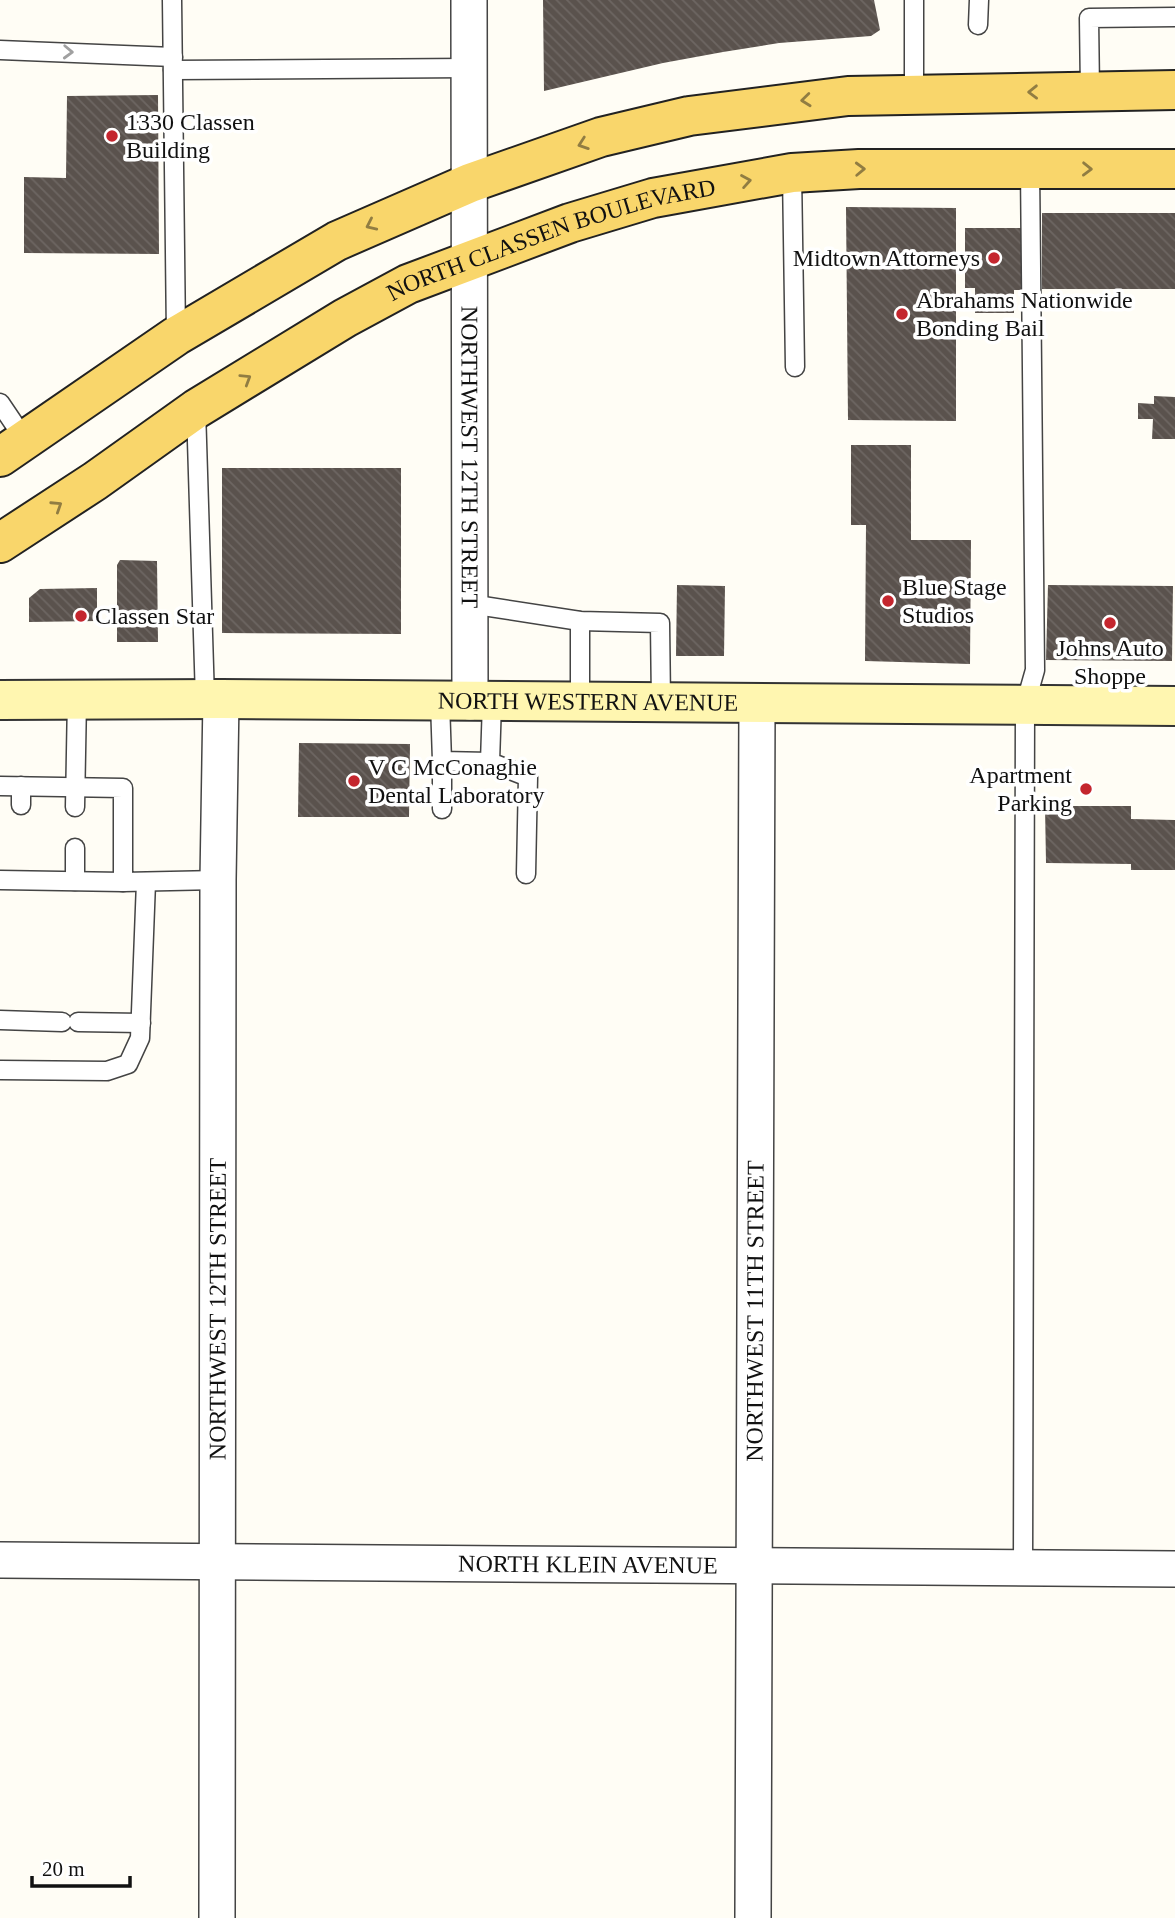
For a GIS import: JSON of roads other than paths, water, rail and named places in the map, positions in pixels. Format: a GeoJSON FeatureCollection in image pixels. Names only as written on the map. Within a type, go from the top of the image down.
{"type":"FeatureCollection","features":[{"type":"Feature","properties":{"kind":"main road"},"geometry":{"type":"LineString","coordinates":[[13,448],[176,336],[337,241],[470,183],[601,138],[690,116],[848,96],[1175,90]]}},
{"type":"Feature","properties":{"kind":"main road","name":"NORTH CLASSEN BOULEVARD"},"geometry":{"type":"LineString","coordinates":[[0,543],[95,481],[196,409],[356,312],[408,284],[570,223],[653,198],[792,173],[859,169],[1175,169]]}},
{"type":"Feature","properties":{"kind":"street","name":"NORTHWEST 12TH STREET"},"geometry":{"type":"LineString","coordinates":[[467,702],[470,604],[469,0]]}},
{"type":"Feature","properties":{"kind":"street","name":"NORTHWEST 12TH STREET"},"geometry":{"type":"LineString","coordinates":[[213,699],[218,880],[217,1918]]}},
{"type":"Feature","properties":{"kind":"street","name":"NORTH WESTERN AVENUE"},"geometry":{"type":"LineString","coordinates":[[0,700],[1175,706]]}},
{"type":"Feature","properties":{"kind":"street","name":"NORTHWEST 11TH STREET"},"geometry":{"type":"LineString","coordinates":[[753,1918],[757,703]]}},
{"type":"Feature","properties":{"kind":"street","name":"NORTH KLEIN AVENUE"},"geometry":{"type":"LineString","coordinates":[[0,1560],[1175,1569]]}},
{"type":"Feature","properties":{"kind":"lane"},"geometry":{"type":"LineString","coordinates":[[172,0],[176,336]]}},
{"type":"Feature","properties":{"kind":"lane"},"geometry":{"type":"LineString","coordinates":[[914,0],[914,94]]}},
{"type":"Feature","properties":{"kind":"lane"},"geometry":{"type":"LineString","coordinates":[[978,25],[979,0]]}},
{"type":"Feature","properties":{"kind":"lane"},"geometry":{"type":"LineString","coordinates":[[1090,92],[1089,18],[1175,17]]}},
{"type":"Feature","properties":{"kind":"lane"},"geometry":{"type":"LineString","coordinates":[[0,50],[173,64],[469,68]]}},
{"type":"Feature","properties":{"kind":"lane"},"geometry":{"type":"LineString","coordinates":[[1023,1568],[1025,705],[1035,670],[1030,168]]}},
{"type":"Feature","properties":{"kind":"lane"},"geometry":{"type":"LineString","coordinates":[[792,173],[796,367]]}},
{"type":"Feature","properties":{"kind":"lane"},"geometry":{"type":"LineString","coordinates":[[0,403],[13,448]]}},
{"type":"Feature","properties":{"kind":"lane"},"geometry":{"type":"LineString","coordinates":[[196,409],[213,699]]}},
{"type":"Feature","properties":{"kind":"lane"},"geometry":{"type":"LineString","coordinates":[[470,604],[580,621],[660,623],[661,702]]}},
{"type":"Feature","properties":{"kind":"lane"},"geometry":{"type":"LineString","coordinates":[[580,621],[580,702]]}},
{"type":"Feature","properties":{"kind":"lane"},"geometry":{"type":"LineString","coordinates":[[75,807],[77,699]]}},
{"type":"Feature","properties":{"kind":"lane"},"geometry":{"type":"LineString","coordinates":[[442,809],[442,761],[467,702]]}},
{"type":"Feature","properties":{"kind":"lane"},"geometry":{"type":"LineString","coordinates":[[467,702],[490,762]]}},
{"type":"Feature","properties":{"kind":"lane"},"geometry":{"type":"LineString","coordinates":[[442,761],[490,762],[528,777],[526,874]]}},
{"type":"Feature","properties":{"kind":"lane"},"geometry":{"type":"LineString","coordinates":[[0,786],[123,788],[122,882]]}},
{"type":"Feature","properties":{"kind":"lane"},"geometry":{"type":"LineString","coordinates":[[21,786],[21,805]]}},
{"type":"Feature","properties":{"kind":"lane"},"geometry":{"type":"LineString","coordinates":[[75,848],[75,881]]}},
{"type":"Feature","properties":{"kind":"lane"},"geometry":{"type":"LineString","coordinates":[[0,880],[218,880]]}},
{"type":"Feature","properties":{"kind":"lane"},"geometry":{"type":"LineString","coordinates":[[0,1070],[107,1071],[128,1064],[140,1038],[146,882]]}},
{"type":"Feature","properties":{"kind":"lane"},"geometry":{"type":"LineString","coordinates":[[0,1020],[141,1023]]}},
{"type":"Feature","properties":{"kind":"place","name":"1330 Classen Building"},"geometry":{"type":"Point","coordinates":[112,136]}},
{"type":"Feature","properties":{"kind":"place","name":"Midtown Attorneys"},"geometry":{"type":"Point","coordinates":[994,258]}},
{"type":"Feature","properties":{"kind":"place","name":"Abrahams Nationwide Bonding Bail"},"geometry":{"type":"Point","coordinates":[902,314]}},
{"type":"Feature","properties":{"kind":"place","name":"Blue Stage Studios"},"geometry":{"type":"Point","coordinates":[888,601]}},
{"type":"Feature","properties":{"kind":"place","name":"Classen Star"},"geometry":{"type":"Point","coordinates":[81,616]}},
{"type":"Feature","properties":{"kind":"place","name":"Johns Auto Shoppe"},"geometry":{"type":"Point","coordinates":[1110,623]}},
{"type":"Feature","properties":{"kind":"place","name":"V C McConaghie Dental Laboratory"},"geometry":{"type":"Point","coordinates":[354,781]}},
{"type":"Feature","properties":{"kind":"place","name":"Apartment Parking"},"geometry":{"type":"Point","coordinates":[1086,789]}}]}
